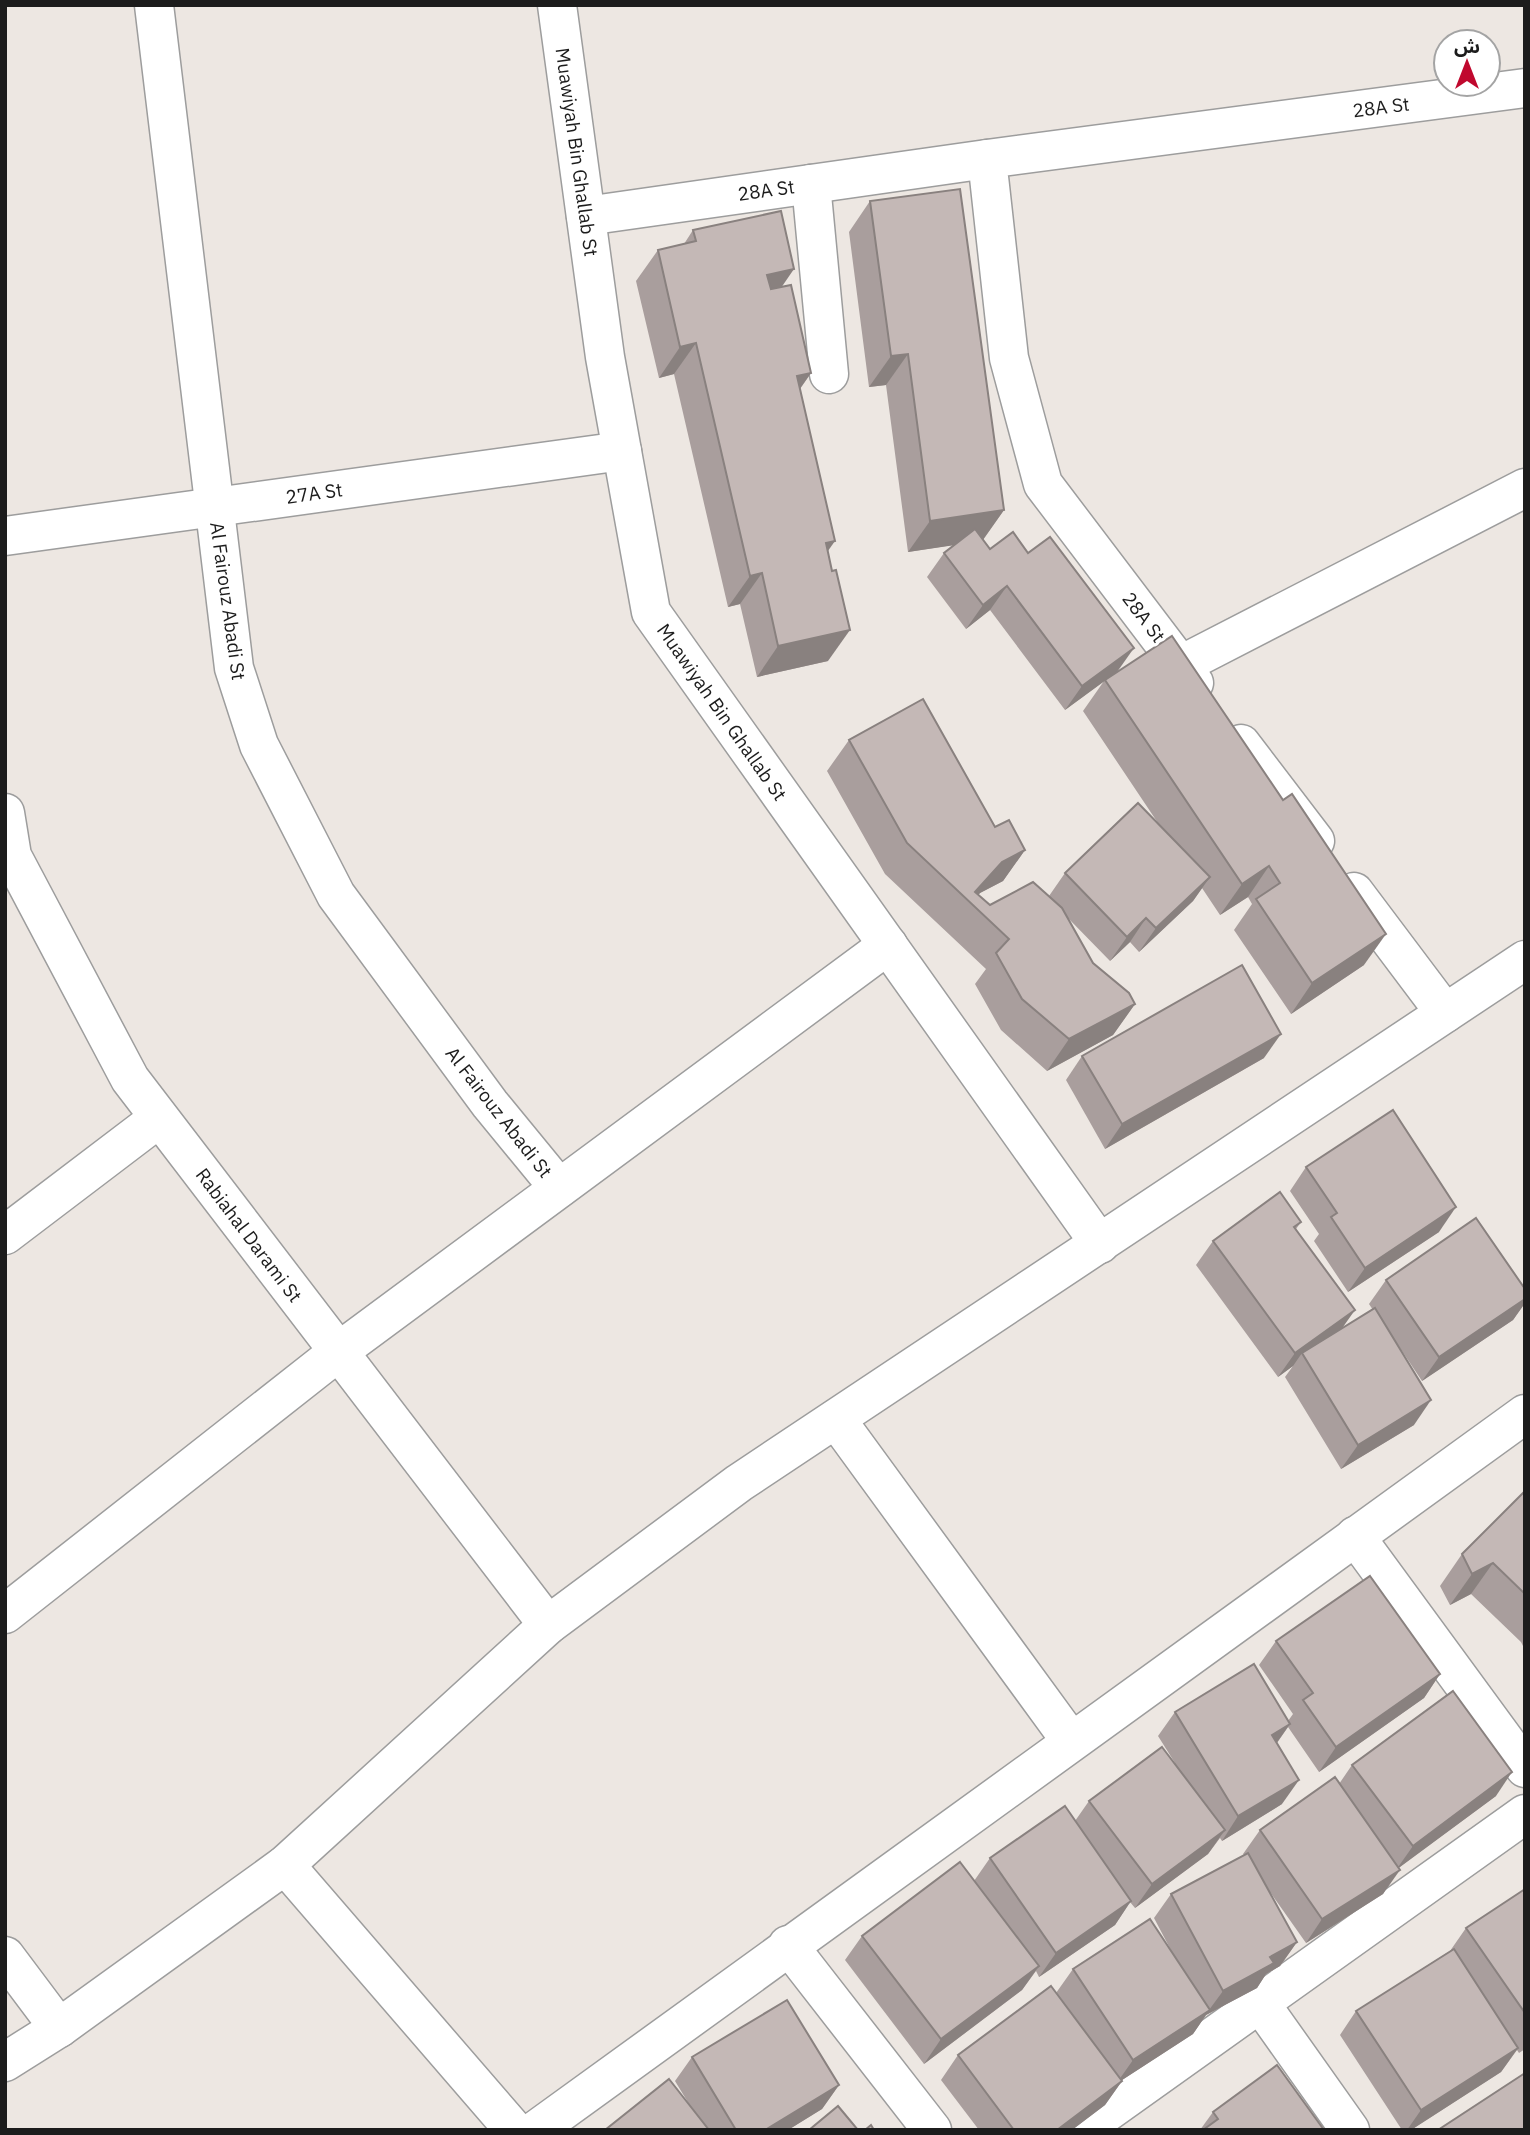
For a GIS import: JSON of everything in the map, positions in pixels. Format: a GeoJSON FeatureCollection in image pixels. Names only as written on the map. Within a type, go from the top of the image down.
{"type":"FeatureCollection","features":[{"type":"Feature","properties":{"kind":"street","name":"Al Fairouz Abadi St"},"geometry":{"type":"LineString","coordinates":[[154,5],[234,668],[259,745],[293,816],[336,895],[490,1104],[559,1188]]}},
{"type":"Feature","properties":{"kind":"street","name":"Muawiyah Bin Ghallab St"},"geometry":{"type":"LineString","coordinates":[[557,5],[622,451],[651,612],[1100,1244]]}},
{"type":"Feature","properties":{"kind":"street","name":"28A St"},"geometry":{"type":"LineString","coordinates":[[586,216],[987,159],[1525,88]]}},
{"type":"Feature","properties":{"kind":"street","name":"28A St"},"geometry":{"type":"LineString","coordinates":[[987,159],[1009,358],[1043,484],[1446,1013]]}},
{"type":"Feature","properties":{"kind":"street"},"geometry":{"type":"LineString","coordinates":[[811,184],[829,374]]}},
{"type":"Feature","properties":{"kind":"street","name":"27A St"},"geometry":{"type":"LineString","coordinates":[[5,536],[622,451]]}},
{"type":"Feature","properties":{"kind":"street"},"geometry":{"type":"LineString","coordinates":[[1181,665],[1525,488]]}},
{"type":"Feature","properties":{"kind":"street","name":"Rabiahal Darami St"},"geometry":{"type":"LineString","coordinates":[[5,813],[12,856],[130,1080],[548,1625]]}},
{"type":"Feature","properties":{"kind":"street"},"geometry":{"type":"LineString","coordinates":[[5,1614],[338,1352],[888,945]]}},
{"type":"Feature","properties":{"kind":"street"},"geometry":{"type":"LineString","coordinates":[[5,2062],[60,2028],[285,1865],[548,1625],[739,1483],[1525,960]]}},
{"type":"Feature","properties":{"kind":"street"},"geometry":{"type":"LineString","coordinates":[[5,1235],[159,1118]]}},
{"type":"Feature","properties":{"kind":"street"},"geometry":{"type":"LineString","coordinates":[[536,2130],[1525,1414]]}},
{"type":"Feature","properties":{"kind":"street"},"geometry":{"type":"LineString","coordinates":[[836,1419],[1071,1741]]}},
{"type":"Feature","properties":{"kind":"street"},"geometry":{"type":"LineString","coordinates":[[1354,1536],[1525,1768]]}},
{"type":"Feature","properties":{"kind":"street"},"geometry":{"type":"LineString","coordinates":[[1082,2130],[1525,1815]]}},
{"type":"Feature","properties":{"kind":"street"},"geometry":{"type":"LineString","coordinates":[[285,1865],[514,2130]]}},
{"type":"Feature","properties":{"kind":"street"},"geometry":{"type":"LineString","coordinates":[[788,1945],[932,2130]]}},
{"type":"Feature","properties":{"kind":"street"},"geometry":{"type":"LineString","coordinates":[[5,1956],[60,2028]]}},
{"type":"Feature","properties":{"kind":"street"},"geometry":{"type":"LineString","coordinates":[[1260,2003],[1350,2130]]}},
{"type":"Feature","properties":{"kind":"building"},"geometry":{"type":"Polygon","coordinates":[[[960,189],[1004,510],[930,521],[908,354],[891,356],[870,201],[960,189]]]}},
{"type":"Feature","properties":{"kind":"building"},"geometry":{"type":"Polygon","coordinates":[[[781,211],[794,269],[767,275],[771,289],[791,285],[811,373],[797,376],[835,541],[826,543],[832,571],[836,570],[850,630],[778,646],[762,573],[750,576],[696,343],[680,347],[658,250],[696,241],[693,230],[781,211]]]}},
{"type":"Feature","properties":{"kind":"building"},"geometry":{"type":"Polygon","coordinates":[[[975,529],[990,549],[1013,532],[1028,553],[1050,537],[1134,648],[1082,686],[1007,586],[983,605],[944,553],[975,529]]]}},
{"type":"Feature","properties":{"kind":"building"},"geometry":{"type":"Polygon","coordinates":[[[1172,636],[1283,800],[1292,794],[1386,934],[1312,983],[1256,899],[1280,883],[1269,866],[1242,884],[1105,680],[1172,636]]]}},
{"type":"Feature","properties":{"kind":"building"},"geometry":{"type":"Polygon","coordinates":[[[923,699],[995,827],[1009,820],[1025,850],[1002,862],[975,892],[990,905],[1033,882],[1062,908],[1093,963],[1129,993],[1135,1004],[1069,1039],[1022,999],[996,953],[1009,939],[907,843],[849,740],[923,699]]]}},
{"type":"Feature","properties":{"kind":"building"},"geometry":{"type":"Polygon","coordinates":[[[1138,803],[1210,877],[1156,928],[1146,918],[1127,937],[1065,873],[1138,803]]]}},
{"type":"Feature","properties":{"kind":"building"},"geometry":{"type":"Polygon","coordinates":[[[1242,965],[1281,1034],[1122,1124],[1082,1056],[1242,965]]]}},
{"type":"Feature","properties":{"kind":"building"},"geometry":{"type":"Polygon","coordinates":[[[1393,1110],[1456,1207],[1365,1268],[1331,1217],[1337,1213],[1306,1167],[1393,1110]]]}},
{"type":"Feature","properties":{"kind":"building"},"geometry":{"type":"Polygon","coordinates":[[[1280,1192],[1301,1222],[1294,1227],[1355,1310],[1295,1353],[1213,1241],[1280,1192]]]}},
{"type":"Feature","properties":{"kind":"building"},"geometry":{"type":"Polygon","coordinates":[[[1476,1218],[1525,1289],[1525,1299],[1439,1357],[1386,1280],[1476,1218]]]}},
{"type":"Feature","properties":{"kind":"building"},"geometry":{"type":"Polygon","coordinates":[[[1375,1308],[1431,1400],[1358,1445],[1302,1353],[1375,1308]]]}},
{"type":"Feature","properties":{"kind":"building"},"geometry":{"type":"Polygon","coordinates":[[[1525,1491],[1525,1594],[1493,1563],[1472,1574],[1462,1554],[1525,1491]]]}},
{"type":"Feature","properties":{"kind":"building"},"geometry":{"type":"Polygon","coordinates":[[[1370,1576],[1440,1674],[1336,1747],[1303,1700],[1313,1693],[1276,1641],[1370,1576]]]}},
{"type":"Feature","properties":{"kind":"building"},"geometry":{"type":"Polygon","coordinates":[[[1254,1664],[1290,1724],[1272,1735],[1299,1780],[1238,1816],[1175,1712],[1254,1664]]]}},
{"type":"Feature","properties":{"kind":"building"},"geometry":{"type":"Polygon","coordinates":[[[1453,1691],[1512,1772],[1413,1846],[1352,1765],[1453,1691]]]}},
{"type":"Feature","properties":{"kind":"building"},"geometry":{"type":"Polygon","coordinates":[[[1162,1747],[1225,1830],[1152,1884],[1089,1801],[1162,1747]]]}},
{"type":"Feature","properties":{"kind":"building"},"geometry":{"type":"Polygon","coordinates":[[[1335,1777],[1400,1870],[1322,1919],[1260,1830],[1335,1777]]]}},
{"type":"Feature","properties":{"kind":"building"},"geometry":{"type":"Polygon","coordinates":[[[1065,1806],[1131,1901],[1056,1953],[990,1858],[1065,1806]]]}},
{"type":"Feature","properties":{"kind":"building"},"geometry":{"type":"Polygon","coordinates":[[[1248,1853],[1297,1942],[1270,1957],[1274,1963],[1223,1991],[1171,1894],[1248,1853]]]}},
{"type":"Feature","properties":{"kind":"building"},"geometry":{"type":"Polygon","coordinates":[[[960,1862],[1039,1966],[941,2039],[862,1936],[960,1862]]]}},
{"type":"Feature","properties":{"kind":"building"},"geometry":{"type":"Polygon","coordinates":[[[1525,1889],[1525,2013],[1466,1928],[1525,1889]]]}},
{"type":"Feature","properties":{"kind":"building"},"geometry":{"type":"Polygon","coordinates":[[[1150,1919],[1210,2010],[1133,2060],[1073,1969],[1150,1919]]]}},
{"type":"Feature","properties":{"kind":"building"},"geometry":{"type":"Polygon","coordinates":[[[1454,1949],[1518,2048],[1421,2110],[1356,2011],[1454,1949]]]}},
{"type":"Feature","properties":{"kind":"building"},"geometry":{"type":"Polygon","coordinates":[[[1051,1986],[1122,2081],[1057,2130],[1014,2130],[958,2055],[1051,1986]]]}},
{"type":"Feature","properties":{"kind":"building"},"geometry":{"type":"Polygon","coordinates":[[[787,2000],[839,2085],[765,2130],[736,2130],[692,2057],[787,2000]]]}},
{"type":"Feature","properties":{"kind":"building"},"geometry":{"type":"Polygon","coordinates":[[[1277,2065],[1324,2130],[1203,2130],[1218,2119],[1213,2112],[1277,2065]]]}},
{"type":"Feature","properties":{"kind":"building"},"geometry":{"type":"Polygon","coordinates":[[[1525,2073],[1525,2130],[1438,2130],[1525,2073]]]}},
{"type":"Feature","properties":{"kind":"building"},"geometry":{"type":"Polygon","coordinates":[[[669,2079],[709,2130],[605,2130],[669,2079]]]}},
{"type":"Feature","properties":{"kind":"building"},"geometry":{"type":"Polygon","coordinates":[[[838,2106],[858,2130],[809,2130],[838,2106]]]}}]}
